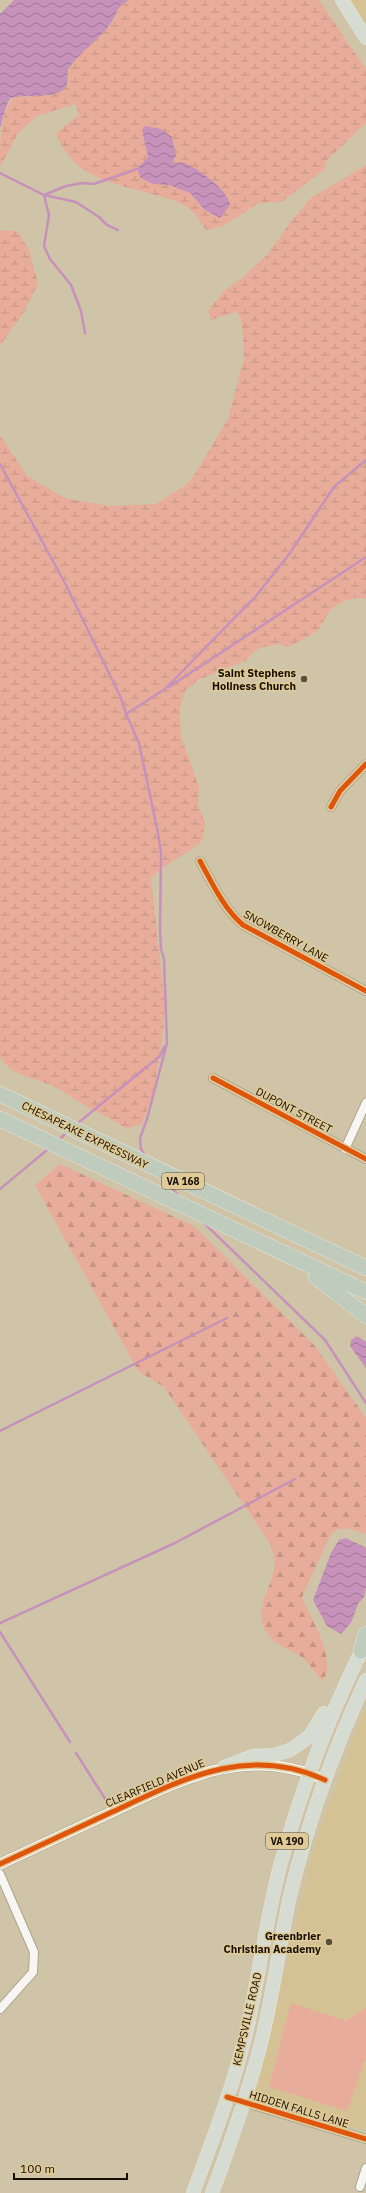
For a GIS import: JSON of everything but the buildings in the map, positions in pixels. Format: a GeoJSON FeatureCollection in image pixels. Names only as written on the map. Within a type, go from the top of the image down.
{"type":"FeatureCollection","features":[{"type":"Feature","properties":{"kind":"highway","name":"CHESAPEAKE EXPRESSWAY"},"geometry":{"type":"LineString","coordinates":[[0,1094],[366,1268]]}},
{"type":"Feature","properties":{"kind":"highway","name":"CHESAPEAKE EXPRESSWAY"},"geometry":{"type":"LineString","coordinates":[[0,1119],[366,1292]]}},
{"type":"Feature","properties":{"kind":"highway"},"geometry":{"type":"LineString","coordinates":[[199,1213],[313,1274],[366,1316]]}},
{"type":"Feature","properties":{"kind":"highway"},"geometry":{"type":"LineString","coordinates":[[363,1646],[366,1634]]}},
{"type":"Feature","properties":{"kind":"main road"},"geometry":{"type":"LineString","coordinates":[[342,0],[366,38]]}},
{"type":"Feature","properties":{"kind":"main road","name":"KEMPSVILLE ROAD"},"geometry":{"type":"LineString","coordinates":[[193,2193],[227,2097],[246,2030],[280,1867],[309,1772],[363,1646]]}},
{"type":"Feature","properties":{"kind":"main road"},"geometry":{"type":"LineString","coordinates":[[224,1767],[253,1756],[282,1753],[303,1742],[315,1730],[325,1710],[350,1675]]}},
{"type":"Feature","properties":{"kind":"main road","name":"KEMPSVILLE ROAD"},"geometry":{"type":"LineString","coordinates":[[212,2193],[244,2102],[266,2021],[293,1883],[325,1780],[366,1680]]}},
{"type":"Feature","properties":{"kind":"street"},"geometry":{"type":"LineString","coordinates":[[331,807],[340,791],[366,764]]}},
{"type":"Feature","properties":{"kind":"street","name":"SNOWBERRY LANE"},"geometry":{"type":"LineString","coordinates":[[200,861],[226,907],[242,926],[366,991]]}},
{"type":"Feature","properties":{"kind":"street","name":"DUPONT STREET"},"geometry":{"type":"LineString","coordinates":[[212,1078],[366,1159]]}},
{"type":"Feature","properties":{"kind":"street"},"geometry":{"type":"LineString","coordinates":[[345,1149],[366,1103]]}},
{"type":"Feature","properties":{"kind":"street","name":"CLEARFIELD AVENUE"},"geometry":{"type":"LineString","coordinates":[[0,1864],[156,1791],[193,1776],[224,1767],[244,1764],[276,1764],[309,1772],[325,1780]]}},
{"type":"Feature","properties":{"kind":"street"},"geometry":{"type":"LineString","coordinates":[[0,1874],[34,1952],[35,1963],[33,1972],[0,2009]]}},
{"type":"Feature","properties":{"kind":"street","name":"HIDDEN FALLS LANE"},"geometry":{"type":"LineString","coordinates":[[227,2097],[366,2140]]}},
{"type":"Feature","properties":{"kind":"street"},"geometry":{"type":"LineString","coordinates":[[360,2187],[366,2168]]}},
{"type":"Feature","properties":{"kind":"shaded area"},"geometry":{"type":"Polygon","coordinates":[[[342,0],[366,0],[366,38],[342,0]]]}},
{"type":"Feature","properties":{"kind":"shaded area","name":"Greenbrier Christian Academy"},"geometry":{"type":"Polygon","coordinates":[[[365,1706],[366,2130],[261,2100],[255,2093],[313,1849],[365,1706]]]}},
{"type":"Feature","properties":{"kind":"green space"},"geometry":{"type":"Polygon","coordinates":[[[129,0],[319,0],[366,69],[366,123],[326,161],[324,170],[281,202],[259,203],[223,226],[206,230],[194,213],[184,205],[96,177],[84,170],[73,160],[63,148],[56,133],[79,115],[75,104],[37,116],[18,133],[0,167],[2,128],[7,109],[11,101],[16,95],[24,97],[51,95],[68,85],[68,72],[73,63],[83,51],[111,24],[124,3],[129,0]],[[142,130],[148,157],[147,161],[141,163],[153,184],[169,185],[190,193],[205,210],[220,218],[213,181],[184,163],[174,163],[174,157],[142,130]]]}},
{"type":"Feature","properties":{"kind":"green space"},"geometry":{"type":"Polygon","coordinates":[[[366,165],[366,599],[361,598],[345,601],[331,610],[321,627],[307,637],[288,647],[279,644],[260,648],[247,660],[198,680],[185,691],[180,709],[181,736],[199,787],[198,805],[205,822],[203,840],[163,867],[151,878],[164,995],[164,1027],[154,1092],[142,1124],[127,1129],[80,1103],[55,1087],[18,1073],[6,1064],[0,1057],[0,435],[27,476],[65,498],[109,506],[156,504],[190,482],[228,419],[244,358],[240,316],[236,312],[211,320],[208,311],[225,290],[241,279],[268,254],[289,224],[311,198],[366,165]]]}},
{"type":"Feature","properties":{"kind":"green space"},"geometry":{"type":"Polygon","coordinates":[[[0,230],[17,231],[29,249],[38,284],[24,312],[0,346],[0,230]]]}},
{"type":"Feature","properties":{"kind":"green space"},"geometry":{"type":"Polygon","coordinates":[[[60,1164],[194,1226],[315,1346],[366,1418],[366,1534],[348,1529],[340,1529],[331,1534],[302,1597],[325,1651],[327,1663],[326,1673],[322,1681],[304,1659],[280,1646],[273,1640],[267,1633],[263,1624],[261,1615],[262,1606],[274,1572],[275,1563],[271,1545],[164,1387],[138,1371],[35,1185],[60,1164]]]}},
{"type":"Feature","properties":{"kind":"green space"},"geometry":{"type":"Polygon","coordinates":[[[291,2003],[346,2021],[366,2008],[366,2057],[347,2111],[269,2087],[291,2003]]]}},
{"type":"Feature","properties":{"kind":"water"},"geometry":{"type":"Polygon","coordinates":[[[14,0],[129,0],[119,8],[106,29],[69,68],[67,85],[63,90],[50,95],[13,97],[8,102],[5,109],[0,128],[0,14],[14,0]]]}},
{"type":"Feature","properties":{"kind":"water"},"geometry":{"type":"Polygon","coordinates":[[[145,126],[161,129],[172,137],[176,156],[173,161],[174,163],[184,163],[197,169],[212,180],[224,193],[230,205],[220,218],[205,210],[190,193],[169,185],[153,184],[141,178],[137,169],[148,157],[142,130],[145,126]]]}},
{"type":"Feature","properties":{"kind":"water"},"geometry":{"type":"Polygon","coordinates":[[[357,1336],[366,1342],[366,1368],[350,1346],[351,1340],[357,1336]]]}},
{"type":"Feature","properties":{"kind":"water"},"geometry":{"type":"Polygon","coordinates":[[[346,1538],[366,1548],[366,1587],[364,1597],[358,1604],[351,1623],[341,1634],[327,1626],[313,1600],[331,1553],[339,1540],[346,1538]]]}},
{"type":"Feature","properties":{"kind":"waterway"},"geometry":{"type":"LineString","coordinates":[[44,195],[66,186],[82,183],[94,184],[137,169]]}},
{"type":"Feature","properties":{"kind":"waterway"},"geometry":{"type":"LineString","coordinates":[[0,173],[44,195],[76,202],[99,217],[107,225],[118,230]]}},
{"type":"Feature","properties":{"kind":"waterway"},"geometry":{"type":"LineString","coordinates":[[44,195],[49,215],[44,246],[50,259],[71,285],[81,311],[85,333]]}},
{"type":"Feature","properties":{"kind":"waterway"},"geometry":{"type":"LineString","coordinates":[[165,689],[256,596],[290,553],[334,487],[366,460]]}},
{"type":"Feature","properties":{"kind":"waterway"},"geometry":{"type":"LineString","coordinates":[[0,464],[66,585],[121,698],[126,714],[139,743],[158,833],[161,853],[160,931],[161,949],[164,959],[167,1043],[147,1119],[140,1138],[141,1149],[145,1156]]}},
{"type":"Feature","properties":{"kind":"waterway"},"geometry":{"type":"LineString","coordinates":[[169,687],[366,557]]}},
{"type":"Feature","properties":{"kind":"waterway"},"geometry":{"type":"LineString","coordinates":[[126,714],[165,689]]}},
{"type":"Feature","properties":{"kind":"waterway"},"geometry":{"type":"LineString","coordinates":[[78,1123],[160,1056],[164,1047]]}},
{"type":"Feature","properties":{"kind":"waterway"},"geometry":{"type":"LineString","coordinates":[[60,1139],[65,1134]]}},
{"type":"Feature","properties":{"kind":"waterway"},"geometry":{"type":"LineString","coordinates":[[0,1189],[47,1150]]}},
{"type":"Feature","properties":{"kind":"waterway"},"geometry":{"type":"LineString","coordinates":[[164,1180],[179,1196]]}},
{"type":"Feature","properties":{"kind":"waterway"},"geometry":{"type":"LineString","coordinates":[[204,1223],[325,1340],[366,1403]]}},
{"type":"Feature","properties":{"kind":"waterway"},"geometry":{"type":"LineString","coordinates":[[0,1431],[227,1318]]}},
{"type":"Feature","properties":{"kind":"waterway"},"geometry":{"type":"LineString","coordinates":[[0,1623],[175,1543],[295,1479]]}},
{"type":"Feature","properties":{"kind":"waterway"},"geometry":{"type":"LineString","coordinates":[[0,1632],[70,1742]]}},
{"type":"Feature","properties":{"kind":"waterway"},"geometry":{"type":"LineString","coordinates":[[76,1753],[111,1808]]}},
{"type":"Feature","properties":{"kind":"cycle path"},"geometry":{"type":"LineString","coordinates":[[331,807],[340,791],[366,764]]}},
{"type":"Feature","properties":{"kind":"cycle path"},"geometry":{"type":"LineString","coordinates":[[200,861],[224,904],[243,925],[366,991]]}},
{"type":"Feature","properties":{"kind":"cycle path"},"geometry":{"type":"LineString","coordinates":[[213,1078],[366,1159]]}},
{"type":"Feature","properties":{"kind":"cycle path"},"geometry":{"type":"LineString","coordinates":[[0,1864],[164,1788],[216,1770],[242,1766],[269,1765],[297,1770],[325,1780]]}},
{"type":"Feature","properties":{"kind":"cycle path"},"geometry":{"type":"LineString","coordinates":[[227,2097],[366,2139]]}},
{"type":"Feature","properties":{"kind":"place","name":"Saint Stephens Holiness Church"},"geometry":{"type":"Point","coordinates":[304,679]}},
{"type":"Feature","properties":{"kind":"place","name":"Greenbrier Christian Academy"},"geometry":{"type":"Point","coordinates":[329,1942]}}]}
